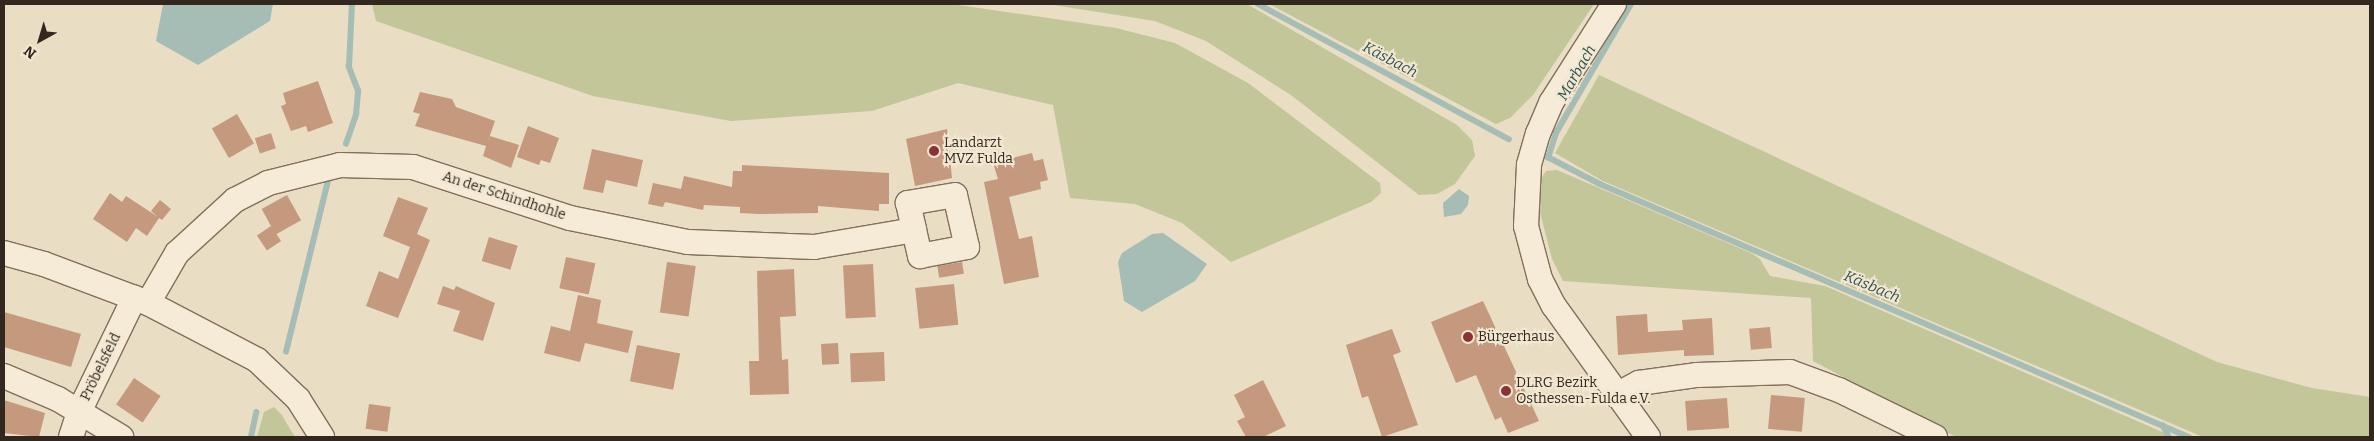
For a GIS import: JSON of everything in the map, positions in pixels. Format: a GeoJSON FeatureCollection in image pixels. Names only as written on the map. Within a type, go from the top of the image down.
{"type":"FeatureCollection","features":[{"type":"Feature","properties":{"kind":"street"},"geometry":{"type":"LineString","coordinates":[[1614,4],[1550,103],[1529,165],[1526,192],[1526,226],[1540,279],[1554,306],[1616,395],[1648,437]]}},
{"type":"Feature","properties":{"kind":"street","name":"An der Schindhohle"},"geometry":{"type":"LineString","coordinates":[[141,300],[177,253],[236,200],[268,183],[340,164],[413,167],[570,218],[688,242],[814,247],[914,230]]}},
{"type":"Feature","properties":{"kind":"street"},"geometry":{"type":"LineString","coordinates":[[4,253],[44,264],[141,300],[257,360],[298,399],[322,437]]}},
{"type":"Feature","properties":{"kind":"street","name":"Pröbelsfeld"},"geometry":{"type":"LineString","coordinates":[[71,437],[79,412],[141,300]]}},
{"type":"Feature","properties":{"kind":"street"},"geometry":{"type":"LineString","coordinates":[[1616,395],[1639,383],[1697,375],[1790,372],[1839,390],[1936,437]]}},
{"type":"Feature","properties":{"kind":"street"},"geometry":{"type":"LineString","coordinates":[[4,376],[79,412],[120,437]]}},
{"type":"Feature","properties":{"kind":"green space"},"geometry":{"type":"Polygon","coordinates":[[[372,4],[952,4],[1116,28],[1175,43],[1248,83],[1380,183],[1381,193],[1371,202],[1231,262],[1182,223],[1135,204],[1070,198],[1053,105],[958,83],[872,111],[731,121],[593,96],[376,21],[372,4]]]}},
{"type":"Feature","properties":{"kind":"green space"},"geometry":{"type":"Polygon","coordinates":[[[1047,4],[1247,4],[1457,125],[1472,140],[1475,156],[1455,184],[1437,194],[1419,195],[1291,95],[1206,41],[1155,21],[1047,4]]]}},
{"type":"Feature","properties":{"kind":"green space"},"geometry":{"type":"Polygon","coordinates":[[[1269,4],[1594,4],[1533,95],[1510,118],[1496,124],[1269,4]]]}},
{"type":"Feature","properties":{"kind":"green space"},"geometry":{"type":"Polygon","coordinates":[[[1599,75],[2217,362],[2312,388],[2370,397],[2370,437],[2203,437],[1603,181],[1555,153],[1599,75]]]}},
{"type":"Feature","properties":{"kind":"green space"},"geometry":{"type":"Polygon","coordinates":[[[1557,170],[1751,253],[1760,259],[1770,276],[1825,286],[2174,437],[1956,437],[1813,361],[1811,298],[1563,281],[1552,259],[1540,212],[1541,179],[1546,171],[1557,170]]]}},
{"type":"Feature","properties":{"kind":"green space"},"geometry":{"type":"Polygon","coordinates":[[[274,407],[281,414],[295,437],[257,437],[264,412],[274,407]]]}},
{"type":"Feature","properties":{"kind":"water"},"geometry":{"type":"Polygon","coordinates":[[[163,4],[273,4],[270,21],[198,65],[156,41],[163,4]]]}},
{"type":"Feature","properties":{"kind":"water"},"geometry":{"type":"Polygon","coordinates":[[[1459,189],[1469,196],[1468,205],[1461,214],[1444,217],[1443,203],[1459,189]]]}},
{"type":"Feature","properties":{"kind":"water"},"geometry":{"type":"Polygon","coordinates":[[[1163,233],[1207,264],[1195,281],[1142,312],[1124,301],[1118,262],[1122,253],[1152,234],[1163,233]]]}},
{"type":"Feature","properties":{"kind":"building"},"geometry":{"type":"Polygon","coordinates":[[[318,81],[333,123],[308,132],[306,126],[291,131],[281,106],[286,104],[283,93],[318,81]]]}},
{"type":"Feature","properties":{"kind":"building"},"geometry":{"type":"Polygon","coordinates":[[[420,92],[452,99],[456,107],[495,121],[487,144],[490,136],[519,145],[511,168],[483,156],[486,146],[415,126],[420,114],[413,112],[420,92]]]}},
{"type":"Feature","properties":{"kind":"building"},"geometry":{"type":"Polygon","coordinates":[[[237,114],[254,143],[229,158],[212,128],[237,114]]]}},
{"type":"Feature","properties":{"kind":"building"},"geometry":{"type":"Polygon","coordinates":[[[528,126],[559,138],[550,163],[541,160],[539,165],[517,157],[528,126]]]}},
{"type":"Feature","properties":{"kind":"building"},"geometry":{"type":"Polygon","coordinates":[[[947,129],[952,178],[915,186],[906,139],[947,129]]]}},
{"type":"Feature","properties":{"kind":"building"},"geometry":{"type":"Polygon","coordinates":[[[271,133],[276,148],[260,153],[255,138],[271,133]]]}},
{"type":"Feature","properties":{"kind":"building"},"geometry":{"type":"Polygon","coordinates":[[[592,149],[643,160],[637,187],[606,180],[603,193],[583,189],[592,149]]]}},
{"type":"Feature","properties":{"kind":"building"},"geometry":{"type":"Polygon","coordinates":[[[1032,153],[1034,161],[1043,159],[1048,180],[1040,182],[1041,189],[1009,197],[1019,239],[1032,236],[1039,277],[1004,284],[984,182],[998,179],[993,163],[1032,153]]]}},
{"type":"Feature","properties":{"kind":"building"},"geometry":{"type":"Polygon","coordinates":[[[742,165],[889,173],[889,204],[879,204],[879,211],[818,206],[818,213],[758,214],[740,213],[740,207],[704,205],[703,210],[665,202],[663,207],[648,204],[653,183],[681,189],[684,176],[732,187],[733,171],[742,171],[742,165]]]}},
{"type":"Feature","properties":{"kind":"building"},"geometry":{"type":"Polygon","coordinates":[[[110,193],[122,202],[126,196],[158,217],[151,211],[160,200],[171,209],[162,220],[159,218],[147,236],[136,228],[127,242],[93,219],[110,193]]]}},
{"type":"Feature","properties":{"kind":"building"},"geometry":{"type":"Polygon","coordinates":[[[287,195],[301,220],[276,234],[262,209],[287,195]]]}},
{"type":"Feature","properties":{"kind":"building"},"geometry":{"type":"Polygon","coordinates":[[[398,197],[428,208],[417,234],[430,240],[398,318],[366,306],[379,271],[398,279],[410,247],[383,236],[398,197]]]}},
{"type":"Feature","properties":{"kind":"building"},"geometry":{"type":"Polygon","coordinates":[[[271,226],[281,241],[267,250],[257,236],[271,226]]]}},
{"type":"Feature","properties":{"kind":"building"},"geometry":{"type":"Polygon","coordinates":[[[489,237],[518,246],[510,270],[482,261],[489,237]]]}},
{"type":"Feature","properties":{"kind":"building"},"geometry":{"type":"Polygon","coordinates":[[[566,257],[595,263],[589,295],[559,288],[566,257]]]}},
{"type":"Feature","properties":{"kind":"building"},"geometry":{"type":"Polygon","coordinates":[[[667,262],[696,266],[689,317],[660,313],[667,262]]]}},
{"type":"Feature","properties":{"kind":"building"},"geometry":{"type":"Polygon","coordinates":[[[962,262],[964,274],[939,278],[937,266],[962,262]]]}},
{"type":"Feature","properties":{"kind":"building"},"geometry":{"type":"Polygon","coordinates":[[[873,264],[876,317],[846,318],[843,266],[873,264]]]}},
{"type":"Feature","properties":{"kind":"building"},"geometry":{"type":"Polygon","coordinates":[[[794,269],[796,316],[780,317],[782,360],[788,359],[789,394],[750,395],[749,361],[759,361],[757,271],[794,269]]]}},
{"type":"Feature","properties":{"kind":"building"},"geometry":{"type":"Polygon","coordinates":[[[954,284],[958,325],[919,329],[915,288],[954,284]]]}},
{"type":"Feature","properties":{"kind":"building"},"geometry":{"type":"Polygon","coordinates":[[[443,286],[454,290],[456,286],[495,303],[483,341],[453,331],[460,311],[437,304],[443,286]]]}},
{"type":"Feature","properties":{"kind":"building"},"geometry":{"type":"Polygon","coordinates":[[[578,295],[601,300],[597,323],[633,331],[628,353],[585,343],[580,362],[544,353],[551,326],[570,331],[578,295]]]}},
{"type":"Feature","properties":{"kind":"building"},"geometry":{"type":"Polygon","coordinates":[[[1483,301],[1539,421],[1508,433],[1501,417],[1495,420],[1476,375],[1456,383],[1431,322],[1483,301]]]}},
{"type":"Feature","properties":{"kind":"building"},"geometry":{"type":"Polygon","coordinates":[[[4,312],[81,334],[71,367],[4,347],[4,312]]]}},
{"type":"Feature","properties":{"kind":"building"},"geometry":{"type":"Polygon","coordinates":[[[1647,314],[1648,332],[1683,330],[1682,320],[1712,318],[1714,355],[1684,356],[1684,350],[1618,355],[1616,316],[1647,314]]]}},
{"type":"Feature","properties":{"kind":"building"},"geometry":{"type":"Polygon","coordinates":[[[1770,327],[1772,348],[1751,350],[1749,329],[1770,327]]]}},
{"type":"Feature","properties":{"kind":"building"},"geometry":{"type":"Polygon","coordinates":[[[1392,329],[1401,352],[1393,355],[1418,425],[1382,437],[1368,396],[1362,398],[1346,345],[1392,329]]]}},
{"type":"Feature","properties":{"kind":"building"},"geometry":{"type":"Polygon","coordinates":[[[838,343],[839,364],[822,365],[821,344],[838,343]]]}},
{"type":"Feature","properties":{"kind":"building"},"geometry":{"type":"Polygon","coordinates":[[[637,345],[680,353],[673,390],[630,381],[637,345]]]}},
{"type":"Feature","properties":{"kind":"building"},"geometry":{"type":"Polygon","coordinates":[[[884,352],[885,381],[851,382],[850,353],[884,352]]]}},
{"type":"Feature","properties":{"kind":"building"},"geometry":{"type":"Polygon","coordinates":[[[134,378],[161,396],[143,422],[116,405],[134,378]]]}},
{"type":"Feature","properties":{"kind":"building"},"geometry":{"type":"Polygon","coordinates":[[[1263,380],[1286,426],[1263,437],[1246,437],[1237,421],[1245,417],[1234,395],[1263,380]]]}},
{"type":"Feature","properties":{"kind":"building"},"geometry":{"type":"Polygon","coordinates":[[[1771,395],[1805,398],[1802,432],[1768,429],[1771,395]]]}},
{"type":"Feature","properties":{"kind":"building"},"geometry":{"type":"Polygon","coordinates":[[[1727,398],[1729,428],[1687,431],[1685,401],[1727,398]]]}},
{"type":"Feature","properties":{"kind":"building"},"geometry":{"type":"Polygon","coordinates":[[[4,400],[45,413],[39,437],[4,433],[4,400]]]}},
{"type":"Feature","properties":{"kind":"building"},"geometry":{"type":"Polygon","coordinates":[[[369,404],[391,407],[387,432],[366,429],[369,404]]]}},
{"type":"Feature","properties":{"kind":"waterway"},"geometry":{"type":"LineString","coordinates":[[346,144],[356,115],[358,91],[349,67],[352,4]]}},
{"type":"Feature","properties":{"kind":"waterway","name":"Käsbach"},"geometry":{"type":"LineString","coordinates":[[1258,4],[1509,139]]}},
{"type":"Feature","properties":{"kind":"waterway","name":"Marbach"},"geometry":{"type":"LineString","coordinates":[[1548,158],[1556,133],[1631,4]]}},
{"type":"Feature","properties":{"kind":"waterway","name":"Käsbach"},"geometry":{"type":"LineString","coordinates":[[1546,156],[1600,184],[2189,437]]}},
{"type":"Feature","properties":{"kind":"waterway"},"geometry":{"type":"LineString","coordinates":[[286,352],[329,177]]}},
{"type":"Feature","properties":{"kind":"waterway"},"geometry":{"type":"LineString","coordinates":[[251,437],[256,413]]}},
{"type":"Feature","properties":{"kind":"waterway","name":"Käsbach"},"geometry":{"type":"LineString","coordinates":[[2163,425],[2169,437]]}},
{"type":"Feature","properties":{"kind":"place","name":"Landarzt MVZ Fulda"},"geometry":{"type":"Point","coordinates":[934,151]}},
{"type":"Feature","properties":{"kind":"place","name":"Bürgerhaus"},"geometry":{"type":"Point","coordinates":[1468,337]}},
{"type":"Feature","properties":{"kind":"place","name":"DLRG Bezirk Osthessen-Fulda e.V."},"geometry":{"type":"Point","coordinates":[1506,391]}}]}
